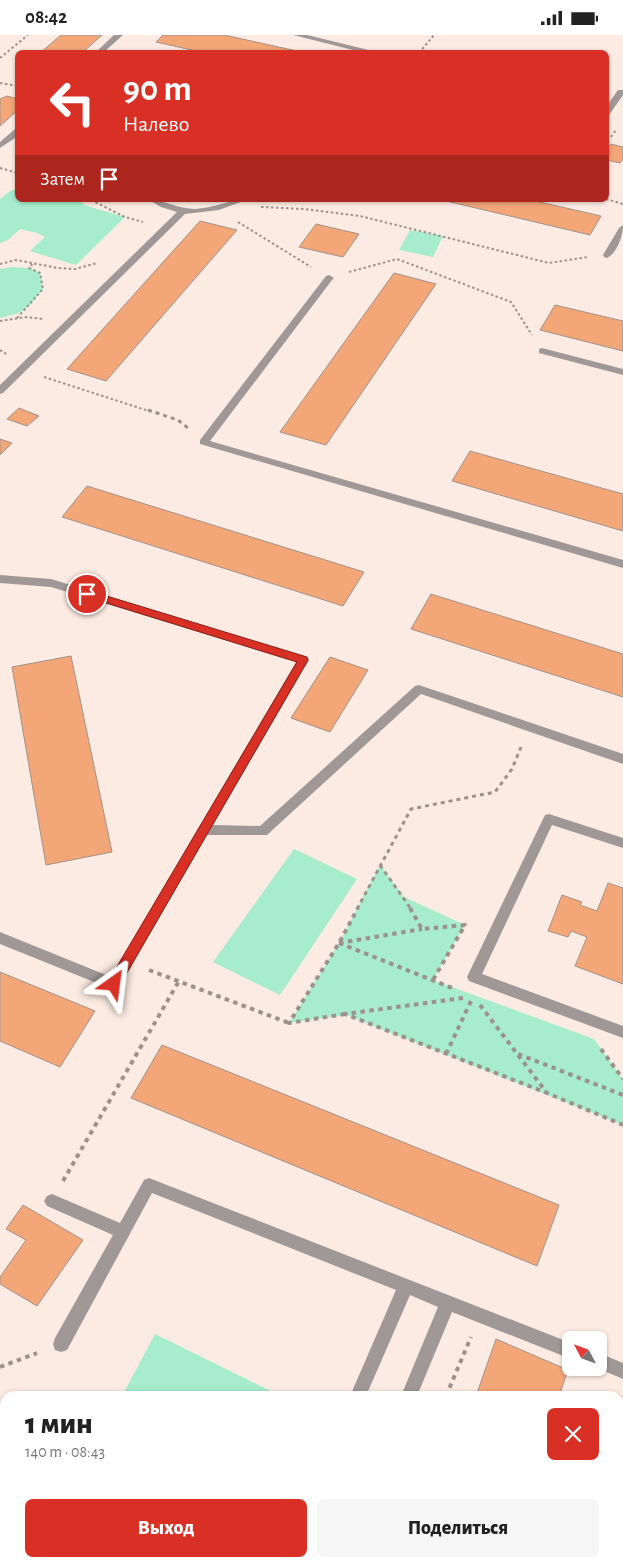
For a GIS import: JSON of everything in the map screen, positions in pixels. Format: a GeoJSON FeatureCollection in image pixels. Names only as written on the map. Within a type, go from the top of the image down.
{"type":"FeatureCollection","features":[{"type":"Feature","properties":{"kind":"lane"},"geometry":{"type":"LineString","coordinates":[[102,50],[119,35]]}},
{"type":"Feature","properties":{"kind":"lane"},"geometry":{"type":"LineString","coordinates":[[297,35],[364,50]]}},
{"type":"Feature","properties":{"kind":"lane"},"geometry":{"type":"LineString","coordinates":[[609,109],[621,92]]}},
{"type":"Feature","properties":{"kind":"lane"},"geometry":{"type":"LineString","coordinates":[[0,146],[15,134]]}},
{"type":"Feature","properties":{"kind":"lane"},"geometry":{"type":"LineString","coordinates":[[158,202],[182,212],[218,209],[237,202]]}},
{"type":"Feature","properties":{"kind":"lane"},"geometry":{"type":"LineString","coordinates":[[0,391],[182,212]]}},
{"type":"Feature","properties":{"kind":"lane"},"geometry":{"type":"LineString","coordinates":[[607,255],[623,228]]}},
{"type":"Feature","properties":{"kind":"lane"},"geometry":{"type":"LineString","coordinates":[[329,278],[204,442],[623,564]]}},
{"type":"Feature","properties":{"kind":"lane"},"geometry":{"type":"LineString","coordinates":[[542,351],[623,372]]}},
{"type":"Feature","properties":{"kind":"lane"},"geometry":{"type":"LineString","coordinates":[[0,579],[51,583],[303,660],[114,984],[0,938]]}},
{"type":"Feature","properties":{"kind":"lane"},"geometry":{"type":"LineString","coordinates":[[203,830],[263,831],[419,689],[623,759]]}},
{"type":"Feature","properties":{"kind":"lane"},"geometry":{"type":"LineString","coordinates":[[623,843],[549,819],[474,977],[623,1032]]}},
{"type":"Feature","properties":{"kind":"lane"},"geometry":{"type":"LineString","coordinates":[[61,1344],[149,1185],[562,1347]]}},
{"type":"Feature","properties":{"kind":"lane"},"geometry":{"type":"LineString","coordinates":[[52,1201],[123,1232]]}},
{"type":"Feature","properties":{"kind":"lane"},"geometry":{"type":"LineString","coordinates":[[360,1391],[406,1285]]}},
{"type":"Feature","properties":{"kind":"lane"},"geometry":{"type":"LineString","coordinates":[[411,1391],[448,1302]]}},
{"type":"Feature","properties":{"kind":"lane"},"geometry":{"type":"LineString","coordinates":[[608,1365],[623,1371]]}},
{"type":"Feature","properties":{"kind":"path"},"geometry":{"type":"LineString","coordinates":[[0,58],[28,35]]}},
{"type":"Feature","properties":{"kind":"path"},"geometry":{"type":"LineString","coordinates":[[422,50],[434,35]]}},
{"type":"Feature","properties":{"kind":"path"},"geometry":{"type":"LineString","coordinates":[[0,83],[15,85]]}},
{"type":"Feature","properties":{"kind":"path"},"geometry":{"type":"LineString","coordinates":[[0,168],[15,172]]}},
{"type":"Feature","properties":{"kind":"path"},"geometry":{"type":"LineString","coordinates":[[609,200],[623,204]]}},
{"type":"Feature","properties":{"kind":"path"},"geometry":{"type":"LineString","coordinates":[[95,202],[124,217],[144,223],[169,207]]}},
{"type":"Feature","properties":{"kind":"path"},"geometry":{"type":"LineString","coordinates":[[218,209],[259,207],[304,209],[360,216],[549,263],[607,255]]}},
{"type":"Feature","properties":{"kind":"path"},"geometry":{"type":"LineString","coordinates":[[218,209],[329,278],[397,259],[511,302],[542,351]]}},
{"type":"Feature","properties":{"kind":"path"},"geometry":{"type":"LineString","coordinates":[[0,264],[16,260],[74,269],[123,254],[138,255]]}},
{"type":"Feature","properties":{"kind":"path"},"geometry":{"type":"LineString","coordinates":[[17,317],[43,289],[40,273],[28,268],[34,262]]}},
{"type":"Feature","properties":{"kind":"path"},"geometry":{"type":"LineString","coordinates":[[0,321],[17,317],[36,317],[65,326]]}},
{"type":"Feature","properties":{"kind":"path"},"geometry":{"type":"LineString","coordinates":[[21,370],[178,420],[204,442]]}},
{"type":"Feature","properties":{"kind":"path"},"geometry":{"type":"LineString","coordinates":[[289,1023],[338,943],[411,809],[495,792],[512,769],[529,727]]}},
{"type":"Feature","properties":{"kind":"path"},"geometry":{"type":"LineString","coordinates":[[380,865],[404,897],[422,929]]}},
{"type":"Feature","properties":{"kind":"path"},"geometry":{"type":"LineString","coordinates":[[338,943],[422,929],[465,925],[433,980]]}},
{"type":"Feature","properties":{"kind":"path"},"geometry":{"type":"LineString","coordinates":[[127,961],[289,1023],[474,996]]}},
{"type":"Feature","properties":{"kind":"path"},"geometry":{"type":"LineString","coordinates":[[52,1201],[179,981]]}},
{"type":"Feature","properties":{"kind":"path"},"geometry":{"type":"LineString","coordinates":[[446,1054],[474,996]]}},
{"type":"Feature","properties":{"kind":"path"},"geometry":{"type":"LineString","coordinates":[[474,996],[547,1093]]}},
{"type":"Feature","properties":{"kind":"path"},"geometry":{"type":"LineString","coordinates":[[345,1014],[547,1093],[623,1125]]}},
{"type":"Feature","properties":{"kind":"path"},"geometry":{"type":"LineString","coordinates":[[517,1054],[623,1095]]}},
{"type":"Feature","properties":{"kind":"path"},"geometry":{"type":"LineString","coordinates":[[448,1391],[480,1315]]}},
{"type":"Feature","properties":{"kind":"path"},"geometry":{"type":"LineString","coordinates":[[0,1367],[61,1344]]}},
{"type":"Feature","properties":{"kind":"green space"},"geometry":{"type":"Polygon","coordinates":[[[15,190],[15,202],[82,202],[84,205],[125,217],[76,265],[30,251],[45,237],[37,233],[20,229],[8,240],[0,243],[0,199],[15,190]]]}},
{"type":"Feature","properties":{"kind":"green space"},"geometry":{"type":"Polygon","coordinates":[[[410,230],[443,236],[433,257],[399,250],[410,230]]]}},
{"type":"Feature","properties":{"kind":"green space"},"geometry":{"type":"Polygon","coordinates":[[[12,267],[29,268],[40,273],[43,289],[30,305],[19,313],[0,318],[0,269],[12,267]]]}},
{"type":"Feature","properties":{"kind":"green space"},"geometry":{"type":"Polygon","coordinates":[[[294,849],[357,879],[280,995],[213,962],[294,849]]]}},
{"type":"Feature","properties":{"kind":"green space"},"geometry":{"type":"Polygon","coordinates":[[[380,865],[404,897],[465,925],[433,980],[594,1039],[623,1079],[623,1125],[346,1015],[289,1023],[339,943],[380,865]]]}},
{"type":"Feature","properties":{"kind":"green space"},"geometry":{"type":"Polygon","coordinates":[[[155,1334],[271,1391],[125,1391],[155,1334]]]}},
{"type":"Feature","properties":{"kind":"building"},"geometry":{"type":"Polygon","coordinates":[[[61,35],[102,35],[85,50],[44,50],[61,35]]]}},
{"type":"Feature","properties":{"kind":"building"},"geometry":{"type":"Polygon","coordinates":[[[163,35],[224,35],[292,50],[192,50],[156,42],[163,35]]]}},
{"type":"Feature","properties":{"kind":"building"},"geometry":{"type":"Polygon","coordinates":[[[7,96],[15,98],[15,113],[0,126],[0,99],[7,96]]]}},
{"type":"Feature","properties":{"kind":"building"},"geometry":{"type":"Polygon","coordinates":[[[611,144],[623,147],[623,159],[620,163],[609,161],[609,146],[611,144]]]}},
{"type":"Feature","properties":{"kind":"building"},"geometry":{"type":"Polygon","coordinates":[[[450,202],[540,202],[601,216],[590,235],[450,202]]]}},
{"type":"Feature","properties":{"kind":"building"},"geometry":{"type":"Polygon","coordinates":[[[200,221],[237,230],[106,381],[67,369],[200,221]]]}},
{"type":"Feature","properties":{"kind":"building"},"geometry":{"type":"Polygon","coordinates":[[[316,224],[359,234],[343,257],[299,247],[316,224]]]}},
{"type":"Feature","properties":{"kind":"building"},"geometry":{"type":"Polygon","coordinates":[[[394,273],[436,284],[326,445],[280,432],[394,273]]]}},
{"type":"Feature","properties":{"kind":"building"},"geometry":{"type":"Polygon","coordinates":[[[555,305],[623,321],[623,351],[540,330],[555,305]]]}},
{"type":"Feature","properties":{"kind":"building"},"geometry":{"type":"Polygon","coordinates":[[[19,408],[39,416],[27,426],[7,419],[19,408]]]}},
{"type":"Feature","properties":{"kind":"building"},"geometry":{"type":"Polygon","coordinates":[[[0,439],[12,443],[0,455],[0,439]]]}},
{"type":"Feature","properties":{"kind":"building"},"geometry":{"type":"Polygon","coordinates":[[[470,451],[623,494],[623,531],[452,481],[470,451]]]}},
{"type":"Feature","properties":{"kind":"building"},"geometry":{"type":"Polygon","coordinates":[[[87,486],[364,572],[343,606],[62,517],[87,486]]]}},
{"type":"Feature","properties":{"kind":"building"},"geometry":{"type":"Polygon","coordinates":[[[431,594],[623,654],[623,697],[411,629],[431,594]]]}},
{"type":"Feature","properties":{"kind":"building"},"geometry":{"type":"Polygon","coordinates":[[[71,656],[112,852],[46,865],[12,667],[71,656]]]}},
{"type":"Feature","properties":{"kind":"building"},"geometry":{"type":"Polygon","coordinates":[[[330,657],[368,670],[330,732],[291,718],[330,657]]]}},
{"type":"Feature","properties":{"kind":"building"},"geometry":{"type":"Polygon","coordinates":[[[608,883],[623,888],[623,984],[575,966],[587,937],[571,931],[568,937],[548,931],[562,895],[582,902],[580,905],[597,911],[608,883]]]}},
{"type":"Feature","properties":{"kind":"building"},"geometry":{"type":"Polygon","coordinates":[[[0,972],[95,1011],[60,1067],[0,1041],[0,972]]]}},
{"type":"Feature","properties":{"kind":"building"},"geometry":{"type":"Polygon","coordinates":[[[162,1045],[559,1205],[537,1266],[131,1098],[162,1045]]]}},
{"type":"Feature","properties":{"kind":"building"},"geometry":{"type":"Polygon","coordinates":[[[23,1205],[83,1240],[37,1306],[0,1284],[0,1277],[26,1240],[6,1229],[23,1205]]]}},
{"type":"Feature","properties":{"kind":"building"},"geometry":{"type":"Polygon","coordinates":[[[496,1339],[562,1367],[562,1376],[566,1376],[561,1391],[478,1391],[496,1339]]]}},
{"type":"Feature","properties":{"kind":"route"},"geometry":{"type":"LineString","coordinates":[[87,594],[303,660],[114,984]]}}]}
